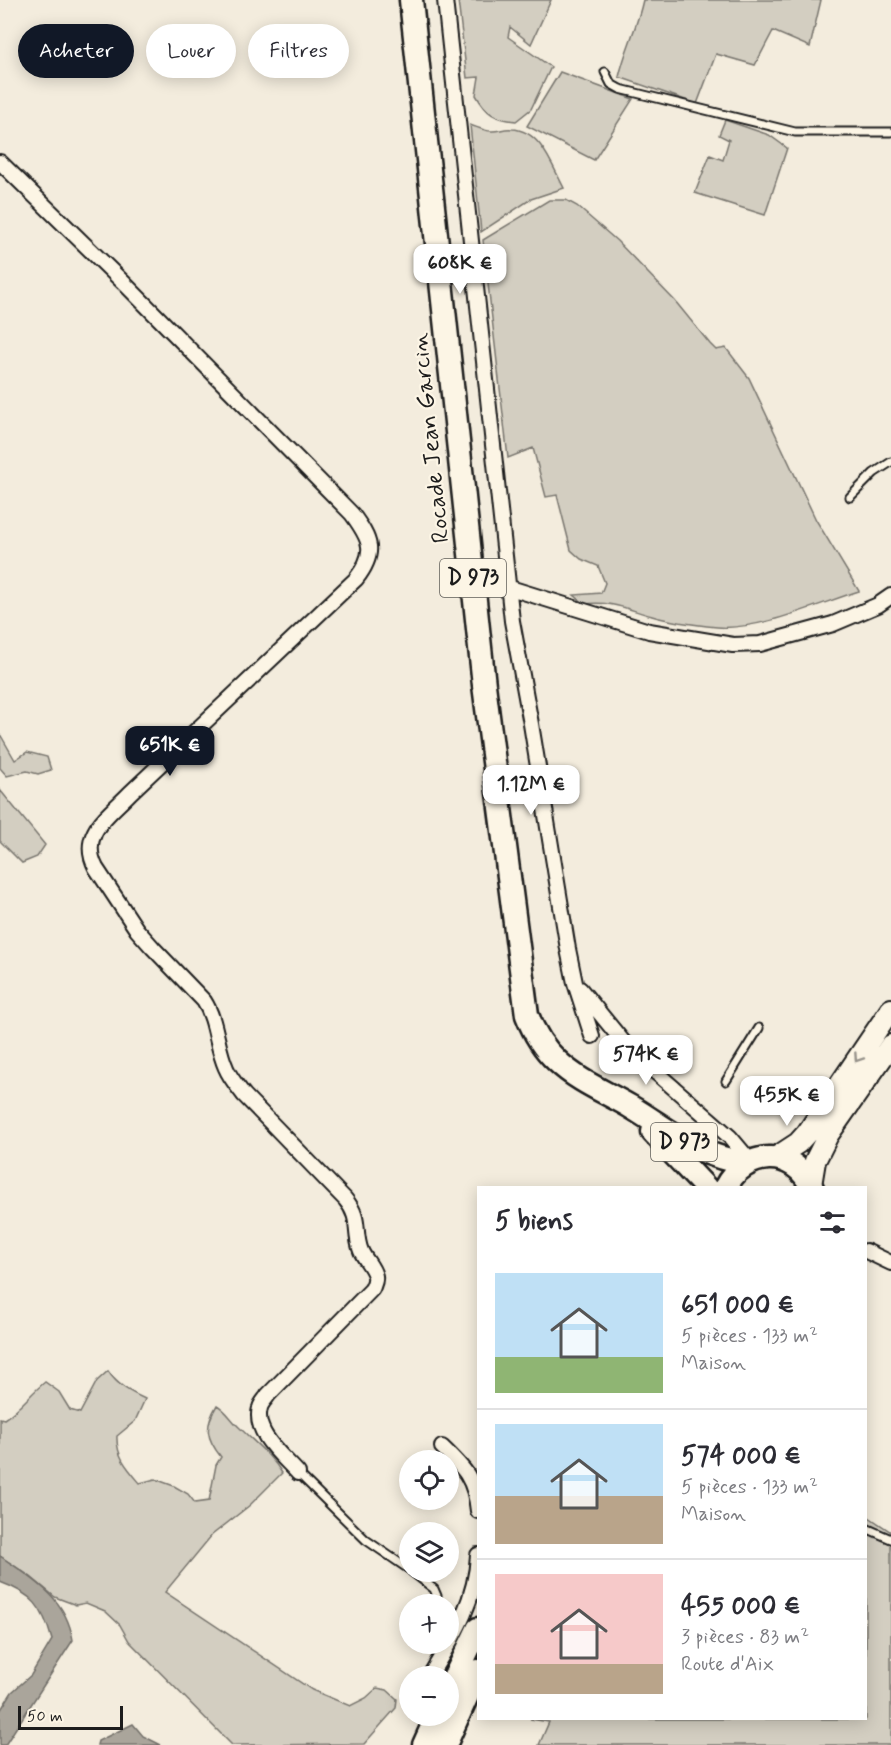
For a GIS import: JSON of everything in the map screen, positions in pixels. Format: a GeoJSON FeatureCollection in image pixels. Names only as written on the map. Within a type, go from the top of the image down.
{"type":"FeatureCollection","features":[{"type":"Feature","properties":{"kind":"main road","name":"Rocade Jean Garcin"},"geometry":{"type":"LineString","coordinates":[[411,0],[484,685],[524,998],[533,1031],[546,1050],[577,1077],[630,1106],[690,1146],[722,1159],[748,1162]]}},
{"type":"Feature","properties":{"kind":"main road"},"geometry":{"type":"LineString","coordinates":[[775,1158],[798,1143],[807,1133],[891,1009]]}},
{"type":"Feature","properties":{"kind":"main road"},"geometry":{"type":"LineString","coordinates":[[811,1186],[815,1161],[828,1135],[891,1045]]}},
{"type":"Feature","properties":{"kind":"main road","name":"Rocade Jean Garcin"},"geometry":{"type":"LineString","coordinates":[[630,1106],[704,1186]]}},
{"type":"Feature","properties":{"kind":"main road"},"geometry":{"type":"LineString","coordinates":[[727,1186],[730,1178],[748,1162],[760,1158],[786,1161],[805,1175],[810,1186]]}},
{"type":"Feature","properties":{"kind":"main road"},"geometry":{"type":"LineString","coordinates":[[459,1668],[477,1631]]}},
{"type":"Feature","properties":{"kind":"main road"},"geometry":{"type":"LineString","coordinates":[[445,1745],[477,1673]]}},
{"type":"Feature","properties":{"kind":"main road"},"geometry":{"type":"LineString","coordinates":[[424,1745],[433,1726]]}},
{"type":"Feature","properties":{"kind":"street","name":"D 973"},"geometry":{"type":"LineString","coordinates":[[445,0],[507,587],[575,983],[592,1036]]}},
{"type":"Feature","properties":{"kind":"street"},"geometry":{"type":"LineString","coordinates":[[0,162],[126,285],[352,514],[370,544],[370,556],[366,566],[356,579],[130,793],[96,829],[89,843],[91,859],[137,930],[210,1010],[225,1067],[232,1079],[244,1095],[356,1213],[359,1245],[362,1254],[375,1273],[376,1280],[372,1289],[268,1395],[260,1408],[260,1426],[263,1432],[298,1473]]}},
{"type":"Feature","properties":{"kind":"street"},"geometry":{"type":"LineString","coordinates":[[507,587],[649,631],[733,645],[760,644],[833,624],[891,596]]}},
{"type":"Feature","properties":{"kind":"street"},"geometry":{"type":"LineString","coordinates":[[575,983],[629,1049],[730,1137],[748,1162]]}},
{"type":"Feature","properties":{"kind":"street"},"geometry":{"type":"LineString","coordinates":[[867,1251],[891,1263]]}},
{"type":"Feature","properties":{"kind":"street"},"geometry":{"type":"LineString","coordinates":[[442,1447],[468,1473],[476,1493],[477,1502]]}},
{"type":"Feature","properties":{"kind":"street"},"geometry":{"type":"LineString","coordinates":[[436,1666],[461,1624],[477,1573]]}},
{"type":"Feature","properties":{"kind":"lane"},"geometry":{"type":"LineString","coordinates":[[605,72],[611,84],[620,88],[795,132],[891,132]]}},
{"type":"Feature","properties":{"kind":"lane"},"geometry":{"type":"LineString","coordinates":[[850,497],[874,472],[891,462]]}},
{"type":"Feature","properties":{"kind":"lane"},"geometry":{"type":"LineString","coordinates":[[726,1081],[759,1028]]}},
{"type":"Feature","properties":{"kind":"lane"},"geometry":{"type":"LineString","coordinates":[[298,1473],[366,1540],[399,1563]]}},
{"type":"Feature","properties":{"kind":"lane"},"geometry":{"type":"LineString","coordinates":[[867,1528],[891,1539]]}},
{"type":"Feature","properties":{"kind":"lane"},"geometry":{"type":"LineString","coordinates":[[425,1582],[434,1589],[436,1594]]}},
{"type":"Feature","properties":{"kind":"shaded area"},"geometry":{"type":"Polygon","coordinates":[[[458,0],[551,0],[531,44],[510,27],[508,37],[551,67],[531,109],[516,121],[502,119],[488,111],[476,95],[479,77],[467,78],[458,0]]]}},
{"type":"Feature","properties":{"kind":"shaded area"},"geometry":{"type":"Polygon","coordinates":[[[643,0],[821,0],[810,47],[773,31],[755,65],[716,54],[697,104],[619,77],[643,0]]]}},
{"type":"Feature","properties":{"kind":"shaded area"},"geometry":{"type":"Polygon","coordinates":[[[560,72],[633,99],[594,160],[527,126],[560,72]]]}},
{"type":"Feature","properties":{"kind":"shaded area"},"geometry":{"type":"Polygon","coordinates":[[[725,120],[769,135],[787,148],[765,215],[695,193],[710,155],[723,160],[729,140],[719,135],[725,120]]]}},
{"type":"Feature","properties":{"kind":"shaded area"},"geometry":{"type":"Polygon","coordinates":[[[470,125],[490,131],[512,129],[531,136],[550,160],[564,188],[531,199],[481,232],[470,125]]]}},
{"type":"Feature","properties":{"kind":"shaded area"},"geometry":{"type":"Polygon","coordinates":[[[549,200],[566,200],[577,206],[617,241],[675,301],[716,350],[726,348],[749,378],[816,520],[859,591],[769,621],[733,627],[684,623],[627,608],[595,603],[585,604],[574,595],[601,593],[605,583],[598,566],[581,559],[571,550],[557,495],[546,497],[533,448],[508,458],[483,240],[549,200]]]}},
{"type":"Feature","properties":{"kind":"shaded area"},"geometry":{"type":"Polygon","coordinates":[[[0,734],[15,760],[27,752],[47,757],[51,770],[38,774],[27,771],[7,776],[0,768],[0,734]]]}},
{"type":"Feature","properties":{"kind":"shaded area"},"geometry":{"type":"Polygon","coordinates":[[[0,790],[45,845],[37,857],[22,863],[0,841],[0,790]]]}},
{"type":"Feature","properties":{"kind":"shaded area"},"geometry":{"type":"Polygon","coordinates":[[[108,1371],[124,1388],[145,1399],[135,1421],[117,1436],[120,1456],[140,1483],[155,1479],[188,1494],[195,1503],[209,1501],[216,1465],[221,1457],[212,1444],[208,1432],[210,1420],[217,1405],[278,1467],[282,1473],[250,1505],[212,1535],[165,1592],[312,1690],[350,1706],[366,1698],[377,1688],[387,1690],[397,1699],[396,1708],[364,1744],[232,1745],[129,1641],[120,1625],[105,1611],[86,1603],[76,1605],[55,1597],[0,1556],[0,1418],[4,1419],[10,1415],[45,1382],[59,1392],[70,1410],[80,1413],[97,1381],[108,1371]]]}},
{"type":"Feature","properties":{"kind":"shaded area"},"geometry":{"type":"Polygon","coordinates":[[[867,1516],[891,1532],[891,1745],[539,1745],[549,1722],[536,1720],[867,1720],[867,1516]]]}},
{"type":"Feature","properties":{"kind":"shaded area"},"geometry":{"type":"Polygon","coordinates":[[[0,1556],[36,1581],[56,1601],[69,1625],[73,1640],[5,1745],[0,1745],[0,1711],[12,1692],[31,1675],[52,1640],[45,1619],[35,1603],[21,1591],[0,1582],[0,1556]]]}},
{"type":"Feature","properties":{"kind":"shaded area"},"geometry":{"type":"Polygon","coordinates":[[[133,1724],[143,1736],[161,1745],[97,1745],[98,1741],[133,1724]]]}}]}
